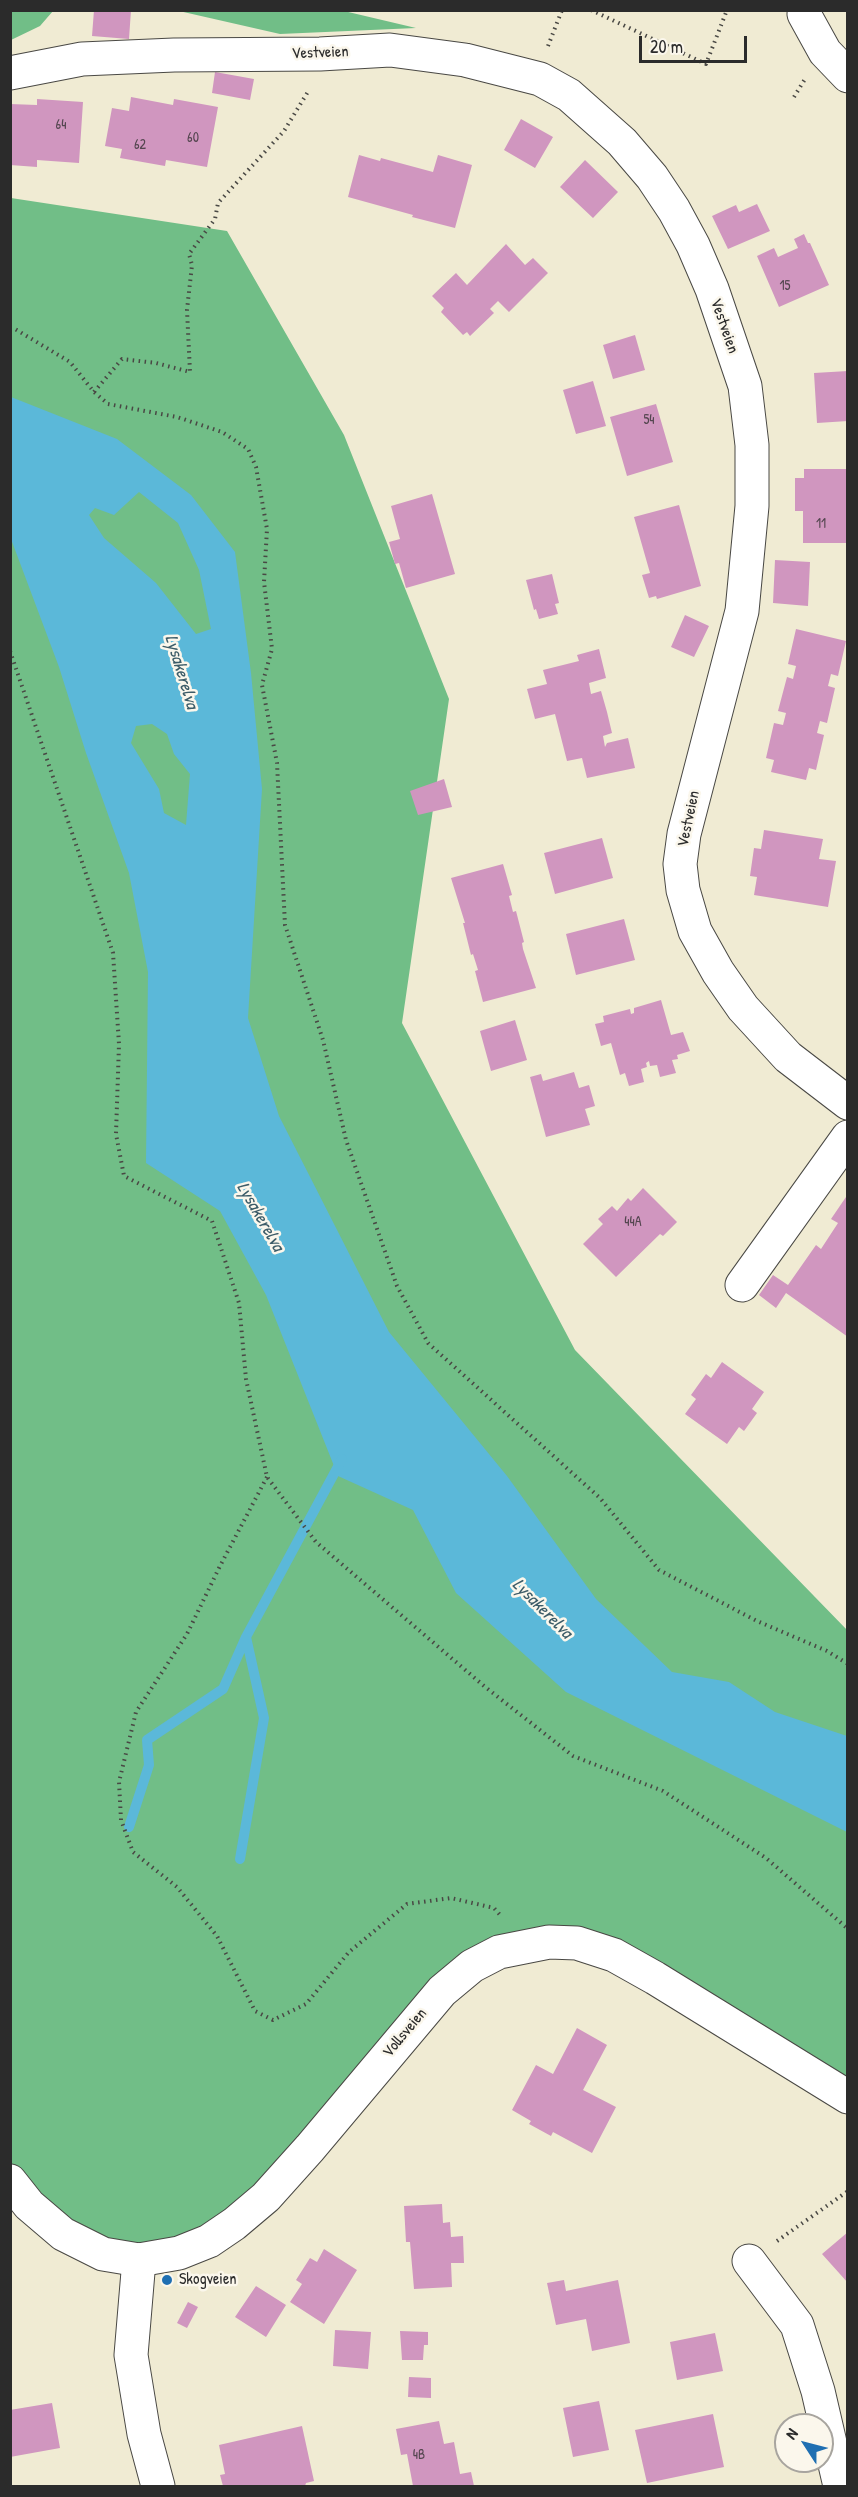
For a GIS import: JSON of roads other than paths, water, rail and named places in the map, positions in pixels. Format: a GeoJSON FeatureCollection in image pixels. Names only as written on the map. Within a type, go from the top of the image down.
{"type":"FeatureCollection","features":[{"type":"Feature","properties":{"kind":"street"},"geometry":{"type":"LineString","coordinates":[[804,14],[825,52],[848,76]]}},
{"type":"Feature","properties":{"kind":"street","name":"Vestveien"},"geometry":{"type":"LineString","coordinates":[[10,73],[82,59],[174,55],[320,54],[390,50],[465,60],[540,79],[569,95],[622,142],[651,177],[675,210],[712,289],[745,386],[752,445],[752,506],[742,611],[684,834],[680,864],[683,890],[695,931],[718,972],[743,1008],[788,1057],[848,1102]]}},
{"type":"Feature","properties":{"kind":"street"},"geometry":{"type":"LineString","coordinates":[[742,1285],[848,1137]]}},
{"type":"Feature","properties":{"kind":"street","name":"Vollsveien"},"geometry":{"type":"LineString","coordinates":[[10,2181],[29,2205],[63,2234],[103,2254],[139,2260],[179,2253],[209,2241],[234,2224],[266,2197],[442,1991],[472,1966],[499,1952],[549,1942],[577,1943],[614,1955],[656,1978],[848,2097]]}},
{"type":"Feature","properties":{"kind":"street"},"geometry":{"type":"LineString","coordinates":[[139,2260],[131,2355],[144,2434],[158,2487]]}},
{"type":"Feature","properties":{"kind":"street"},"geometry":{"type":"LineString","coordinates":[[749,2261],[797,2325],[818,2391],[840,2487]]}},
{"type":"Feature","properties":{"kind":"water","name":"Lysakerelva"},"geometry":{"type":"Polygon","coordinates":[[[11,397],[117,439],[191,495],[235,552],[251,673],[262,789],[248,1018],[279,1116],[389,1332],[507,1476],[596,1599],[672,1672],[729,1682],[775,1712],[847,1736],[847,1832],[566,1692],[456,1593],[413,1510],[338,1476],[266,1295],[220,1211],[146,1163],[148,972],[129,873],[86,753],[59,667],[11,539],[11,397]],[[139,492],[114,515],[95,508],[89,515],[104,538],[156,583],[196,634],[211,629],[199,570],[178,523],[139,492]],[[152,724],[136,726],[131,743],[159,789],[164,813],[186,825],[190,774],[174,754],[167,734],[152,724]]]}},
{"type":"Feature","properties":{"kind":"waterway"},"geometry":{"type":"LineString","coordinates":[[240,1859],[264,1718],[246,1637],[342,1459]]}},
{"type":"Feature","properties":{"kind":"waterway"},"geometry":{"type":"LineString","coordinates":[[129,1827],[149,1765],[147,1740],[223,1689],[246,1637]]}},
{"type":"Feature","properties":{"kind":"place","name":"Skogveien"},"geometry":{"type":"Point","coordinates":[167,2280]}}]}
